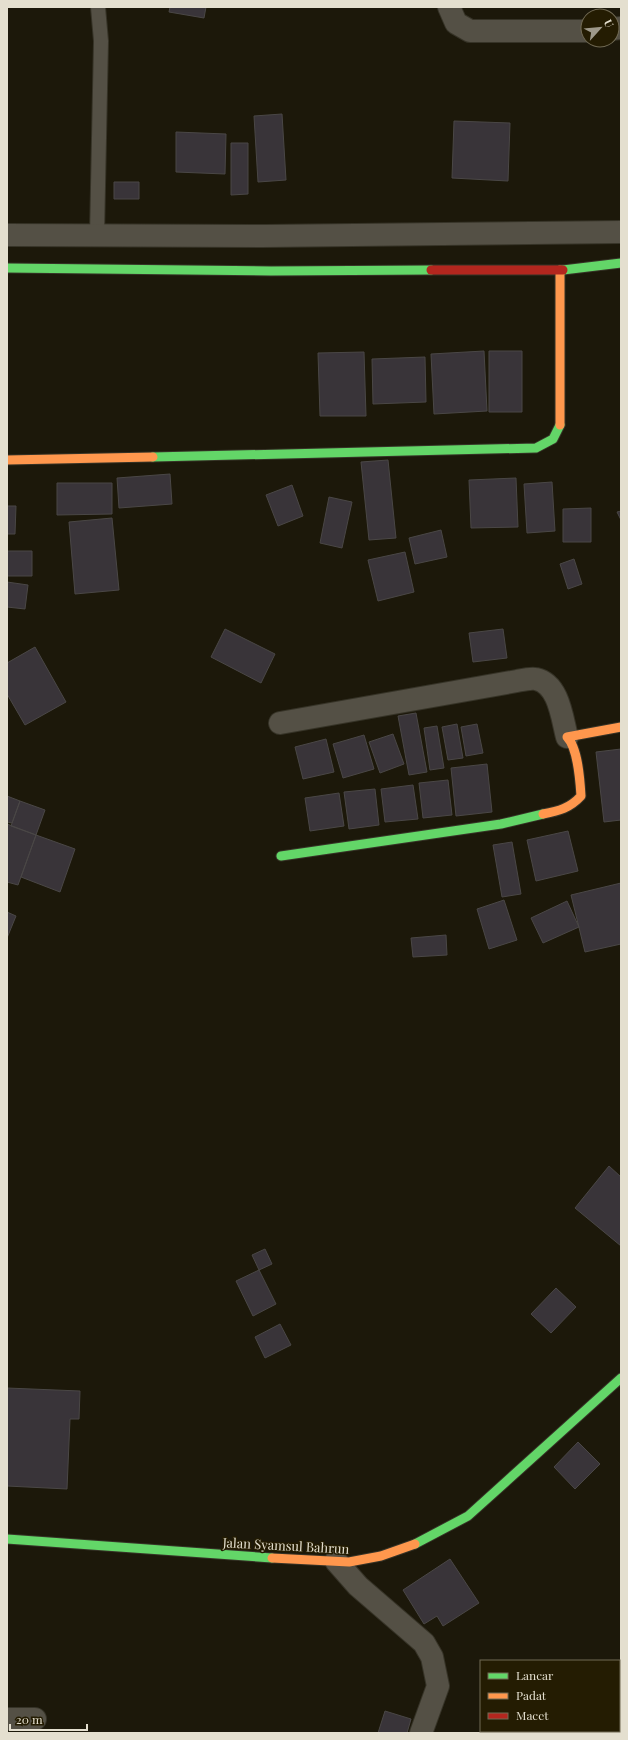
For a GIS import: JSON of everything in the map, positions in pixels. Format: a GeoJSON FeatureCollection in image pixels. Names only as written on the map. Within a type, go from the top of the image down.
{"type":"FeatureCollection","features":[{"type":"Feature","properties":{"kind":"street"},"geometry":{"type":"LineString","coordinates":[[449,7],[456,23],[470,31],[580,30]]}},
{"type":"Feature","properties":{"kind":"street"},"geometry":{"type":"LineString","coordinates":[[7,236],[272,236],[621,232]]}},
{"type":"Feature","properties":{"kind":"street"},"geometry":{"type":"LineString","coordinates":[[7,268],[263,271],[560,270],[621,263]]}},
{"type":"Feature","properties":{"kind":"street"},"geometry":{"type":"LineString","coordinates":[[7,460],[536,448],[553,439],[561,424],[560,270]]}},
{"type":"Feature","properties":{"kind":"street"},"geometry":{"type":"LineString","coordinates":[[280,723],[517,681],[536,679],[546,684],[556,696],[567,737],[572,742],[580,778],[581,796],[574,804],[562,810],[501,824],[281,856]]}},
{"type":"Feature","properties":{"kind":"street"},"geometry":{"type":"LineString","coordinates":[[567,737],[621,727]]}},
{"type":"Feature","properties":{"kind":"street","name":"Jalan Syamsul Bahrun"},"geometry":{"type":"LineString","coordinates":[[7,1539],[262,1558],[349,1562],[388,1554],[416,1544],[468,1516],[621,1378]]}},
{"type":"Feature","properties":{"kind":"street"},"geometry":{"type":"LineString","coordinates":[[336,1561],[358,1586],[424,1642],[432,1657],[438,1686],[421,1733]]}},
{"type":"Feature","properties":{"kind":"street"},"geometry":{"type":"LineString","coordinates":[[7,1719],[35,1719]]}},
{"type":"Feature","properties":{"kind":"lane"},"geometry":{"type":"LineString","coordinates":[[98,7],[101,41],[98,235]]}},
{"type":"Feature","properties":{"kind":"building"},"geometry":{"type":"Polygon","coordinates":[[[170,7],[206,7],[204,18],[169,12],[170,7]]]}},
{"type":"Feature","properties":{"kind":"building"},"geometry":{"type":"Polygon","coordinates":[[[282,114],[286,180],[258,182],[254,116],[282,114]]]}},
{"type":"Feature","properties":{"kind":"building"},"geometry":{"type":"Polygon","coordinates":[[[454,121],[510,123],[508,181],[452,178],[454,121]]]}},
{"type":"Feature","properties":{"kind":"building"},"geometry":{"type":"Polygon","coordinates":[[[176,132],[226,134],[225,174],[176,172],[176,132]]]}},
{"type":"Feature","properties":{"kind":"building"},"geometry":{"type":"Polygon","coordinates":[[[231,143],[248,143],[248,194],[231,195],[231,143]]]}},
{"type":"Feature","properties":{"kind":"building"},"geometry":{"type":"Polygon","coordinates":[[[114,182],[139,182],[139,199],[114,199],[114,182]]]}},
{"type":"Feature","properties":{"kind":"building"},"geometry":{"type":"Polygon","coordinates":[[[484,351],[487,411],[434,414],[431,354],[484,351]]]}},
{"type":"Feature","properties":{"kind":"building"},"geometry":{"type":"Polygon","coordinates":[[[489,351],[522,351],[522,412],[489,412],[489,351]]]}},
{"type":"Feature","properties":{"kind":"building"},"geometry":{"type":"Polygon","coordinates":[[[364,352],[366,416],[320,416],[318,353],[364,352]]]}},
{"type":"Feature","properties":{"kind":"building"},"geometry":{"type":"Polygon","coordinates":[[[425,357],[426,402],[373,404],[372,359],[425,357]]]}},
{"type":"Feature","properties":{"kind":"building"},"geometry":{"type":"Polygon","coordinates":[[[388,460],[396,538],[369,540],[361,462],[388,460]]]}},
{"type":"Feature","properties":{"kind":"building"},"geometry":{"type":"Polygon","coordinates":[[[170,474],[172,504],[119,508],[117,478],[170,474]]]}},
{"type":"Feature","properties":{"kind":"building"},"geometry":{"type":"Polygon","coordinates":[[[516,478],[518,527],[471,528],[469,480],[516,478]]]}},
{"type":"Feature","properties":{"kind":"building"},"geometry":{"type":"Polygon","coordinates":[[[552,482],[555,531],[527,533],[524,484],[552,482]]]}},
{"type":"Feature","properties":{"kind":"building"},"geometry":{"type":"Polygon","coordinates":[[[57,483],[112,483],[112,514],[57,515],[57,483]]]}},
{"type":"Feature","properties":{"kind":"building"},"geometry":{"type":"Polygon","coordinates":[[[292,485],[303,516],[278,526],[266,495],[292,485]]]}},
{"type":"Feature","properties":{"kind":"building"},"geometry":{"type":"Polygon","coordinates":[[[329,497],[352,502],[342,548],[320,543],[329,497]]]}},
{"type":"Feature","properties":{"kind":"building"},"geometry":{"type":"Polygon","coordinates":[[[7,506],[16,506],[15,534],[7,534],[7,506]]]}},
{"type":"Feature","properties":{"kind":"building"},"geometry":{"type":"Polygon","coordinates":[[[591,508],[591,542],[563,542],[563,509],[591,508]]]}},
{"type":"Feature","properties":{"kind":"building"},"geometry":{"type":"Polygon","coordinates":[[[621,511],[621,520],[617,512],[621,511]]]}},
{"type":"Feature","properties":{"kind":"building"},"geometry":{"type":"Polygon","coordinates":[[[112,518],[119,590],[75,594],[69,522],[112,518]]]}},
{"type":"Feature","properties":{"kind":"building"},"geometry":{"type":"Polygon","coordinates":[[[441,530],[447,557],[415,564],[409,538],[441,530]]]}},
{"type":"Feature","properties":{"kind":"building"},"geometry":{"type":"Polygon","coordinates":[[[7,551],[32,551],[32,576],[7,576],[7,551]]]}},
{"type":"Feature","properties":{"kind":"building"},"geometry":{"type":"Polygon","coordinates":[[[405,552],[414,592],[378,601],[368,560],[405,552]]]}},
{"type":"Feature","properties":{"kind":"building"},"geometry":{"type":"Polygon","coordinates":[[[574,559],[582,584],[568,589],[560,564],[574,559]]]}},
{"type":"Feature","properties":{"kind":"building"},"geometry":{"type":"Polygon","coordinates":[[[7,582],[28,585],[25,609],[7,607],[7,582]]]}},
{"type":"Feature","properties":{"kind":"building"},"geometry":{"type":"Polygon","coordinates":[[[225,629],[275,654],[261,683],[211,657],[225,629]]]}},
{"type":"Feature","properties":{"kind":"building"},"geometry":{"type":"Polygon","coordinates":[[[503,629],[507,658],[473,662],[469,633],[503,629]]]}},
{"type":"Feature","properties":{"kind":"building"},"geometry":{"type":"Polygon","coordinates":[[[35,647],[66,702],[25,725],[7,694],[7,663],[35,647]]]}},
{"type":"Feature","properties":{"kind":"building"},"geometry":{"type":"Polygon","coordinates":[[[416,713],[427,772],[409,775],[398,716],[416,713]]]}},
{"type":"Feature","properties":{"kind":"building"},"geometry":{"type":"Polygon","coordinates":[[[457,724],[463,758],[448,760],[442,727],[457,724]]]}},
{"type":"Feature","properties":{"kind":"building"},"geometry":{"type":"Polygon","coordinates":[[[477,724],[483,753],[466,756],[461,727],[477,724]]]}},
{"type":"Feature","properties":{"kind":"building"},"geometry":{"type":"Polygon","coordinates":[[[437,726],[444,768],[430,770],[424,728],[437,726]]]}},
{"type":"Feature","properties":{"kind":"building"},"geometry":{"type":"Polygon","coordinates":[[[393,734],[404,764],[380,773],[369,742],[393,734]]]}},
{"type":"Feature","properties":{"kind":"building"},"geometry":{"type":"Polygon","coordinates":[[[364,735],[374,769],[343,778],[333,744],[364,735]]]}},
{"type":"Feature","properties":{"kind":"building"},"geometry":{"type":"Polygon","coordinates":[[[326,739],[334,772],[303,779],[295,747],[326,739]]]}},
{"type":"Feature","properties":{"kind":"building"},"geometry":{"type":"Polygon","coordinates":[[[621,749],[621,820],[604,822],[596,752],[621,749]]]}},
{"type":"Feature","properties":{"kind":"building"},"geometry":{"type":"Polygon","coordinates":[[[487,764],[492,812],[456,816],[451,768],[487,764]]]}},
{"type":"Feature","properties":{"kind":"building"},"geometry":{"type":"Polygon","coordinates":[[[448,780],[452,815],[423,818],[419,783],[448,780]]]}},
{"type":"Feature","properties":{"kind":"building"},"geometry":{"type":"Polygon","coordinates":[[[413,785],[418,819],[385,822],[381,789],[413,785]]]}},
{"type":"Feature","properties":{"kind":"building"},"geometry":{"type":"Polygon","coordinates":[[[375,789],[379,825],[349,829],[344,792],[375,789]]]}},
{"type":"Feature","properties":{"kind":"building"},"geometry":{"type":"Polygon","coordinates":[[[339,793],[344,826],[310,831],[305,798],[339,793]]]}},
{"type":"Feature","properties":{"kind":"building"},"geometry":{"type":"Polygon","coordinates":[[[7,796],[20,801],[12,823],[7,822],[7,796]]]}},
{"type":"Feature","properties":{"kind":"building"},"geometry":{"type":"Polygon","coordinates":[[[20,801],[45,810],[36,835],[11,826],[20,801]]]}},
{"type":"Feature","properties":{"kind":"building"},"geometry":{"type":"Polygon","coordinates":[[[7,824],[36,835],[18,885],[7,882],[7,824]]]}},
{"type":"Feature","properties":{"kind":"building"},"geometry":{"type":"Polygon","coordinates":[[[568,831],[578,871],[536,881],[527,840],[568,831]]]}},
{"type":"Feature","properties":{"kind":"building"},"geometry":{"type":"Polygon","coordinates":[[[36,835],[75,849],[60,892],[21,877],[36,835]]]}},
{"type":"Feature","properties":{"kind":"building"},"geometry":{"type":"Polygon","coordinates":[[[512,842],[521,894],[502,897],[493,845],[512,842]]]}},
{"type":"Feature","properties":{"kind":"building"},"geometry":{"type":"Polygon","coordinates":[[[621,883],[621,944],[585,952],[571,895],[621,883]]]}},
{"type":"Feature","properties":{"kind":"building"},"geometry":{"type":"Polygon","coordinates":[[[504,900],[517,940],[489,949],[477,909],[504,900]]]}},
{"type":"Feature","properties":{"kind":"building"},"geometry":{"type":"Polygon","coordinates":[[[567,901],[579,927],[543,943],[531,918],[567,901]]]}},
{"type":"Feature","properties":{"kind":"building"},"geometry":{"type":"Polygon","coordinates":[[[7,912],[16,916],[7,938],[7,912]]]}},
{"type":"Feature","properties":{"kind":"building"},"geometry":{"type":"Polygon","coordinates":[[[446,935],[447,955],[413,957],[411,938],[446,935]]]}},
{"type":"Feature","properties":{"kind":"building"},"geometry":{"type":"Polygon","coordinates":[[[609,1166],[621,1177],[621,1246],[575,1208],[609,1166]]]}},
{"type":"Feature","properties":{"kind":"building"},"geometry":{"type":"Polygon","coordinates":[[[265,1249],[272,1264],[259,1270],[252,1255],[265,1249]]]}},
{"type":"Feature","properties":{"kind":"building"},"geometry":{"type":"Polygon","coordinates":[[[259,1270],[276,1304],[253,1316],[236,1281],[259,1270]]]}},
{"type":"Feature","properties":{"kind":"building"},"geometry":{"type":"Polygon","coordinates":[[[556,1288],[576,1307],[551,1333],[531,1314],[556,1288]]]}},
{"type":"Feature","properties":{"kind":"building"},"geometry":{"type":"Polygon","coordinates":[[[280,1324],[291,1345],[265,1358],[255,1337],[280,1324]]]}},
{"type":"Feature","properties":{"kind":"building"},"geometry":{"type":"Polygon","coordinates":[[[7,1388],[80,1391],[79,1419],[70,1419],[67,1489],[7,1486],[7,1388]]]}},
{"type":"Feature","properties":{"kind":"building"},"geometry":{"type":"Polygon","coordinates":[[[578,1442],[600,1464],[575,1489],[554,1467],[578,1442]]]}},
{"type":"Feature","properties":{"kind":"building"},"geometry":{"type":"Polygon","coordinates":[[[450,1559],[479,1603],[443,1626],[437,1616],[424,1624],[403,1590],[450,1559]]]}},
{"type":"Feature","properties":{"kind":"building"},"geometry":{"type":"Polygon","coordinates":[[[385,1711],[411,1719],[407,1733],[378,1733],[385,1711]]]}},
{"type":"Feature","properties":{"kind":"traffic: fast"},"geometry":{"type":"LineString","coordinates":[[563,270],[621,263]]}},
{"type":"Feature","properties":{"kind":"traffic: fast"},"geometry":{"type":"LineString","coordinates":[[7,268],[271,271],[431,270]]}},
{"type":"Feature","properties":{"kind":"traffic: fast"},"geometry":{"type":"LineString","coordinates":[[153,457],[536,448],[553,439],[560,425]]}},
{"type":"Feature","properties":{"kind":"traffic: fast"},"geometry":{"type":"LineString","coordinates":[[281,856],[501,824],[543,814]]}},
{"type":"Feature","properties":{"kind":"traffic: fast"},"geometry":{"type":"LineString","coordinates":[[415,1544],[468,1516],[621,1378]]}},
{"type":"Feature","properties":{"kind":"traffic: fast"},"geometry":{"type":"LineString","coordinates":[[7,1539],[272,1558]]}},
{"type":"Feature","properties":{"kind":"traffic: slow"},"geometry":{"type":"LineString","coordinates":[[560,270],[560,425]]}},
{"type":"Feature","properties":{"kind":"traffic: slow"},"geometry":{"type":"LineString","coordinates":[[7,460],[153,457]]}},
{"type":"Feature","properties":{"kind":"traffic: slow"},"geometry":{"type":"LineString","coordinates":[[543,814],[564,808],[581,796],[576,756],[571,742],[567,737],[621,727]]}},
{"type":"Feature","properties":{"kind":"traffic: slow"},"geometry":{"type":"LineString","coordinates":[[272,1558],[349,1562],[381,1556],[415,1544]]}},
{"type":"Feature","properties":{"kind":"traffic: jam"},"geometry":{"type":"LineString","coordinates":[[431,270],[563,270]]}}]}
